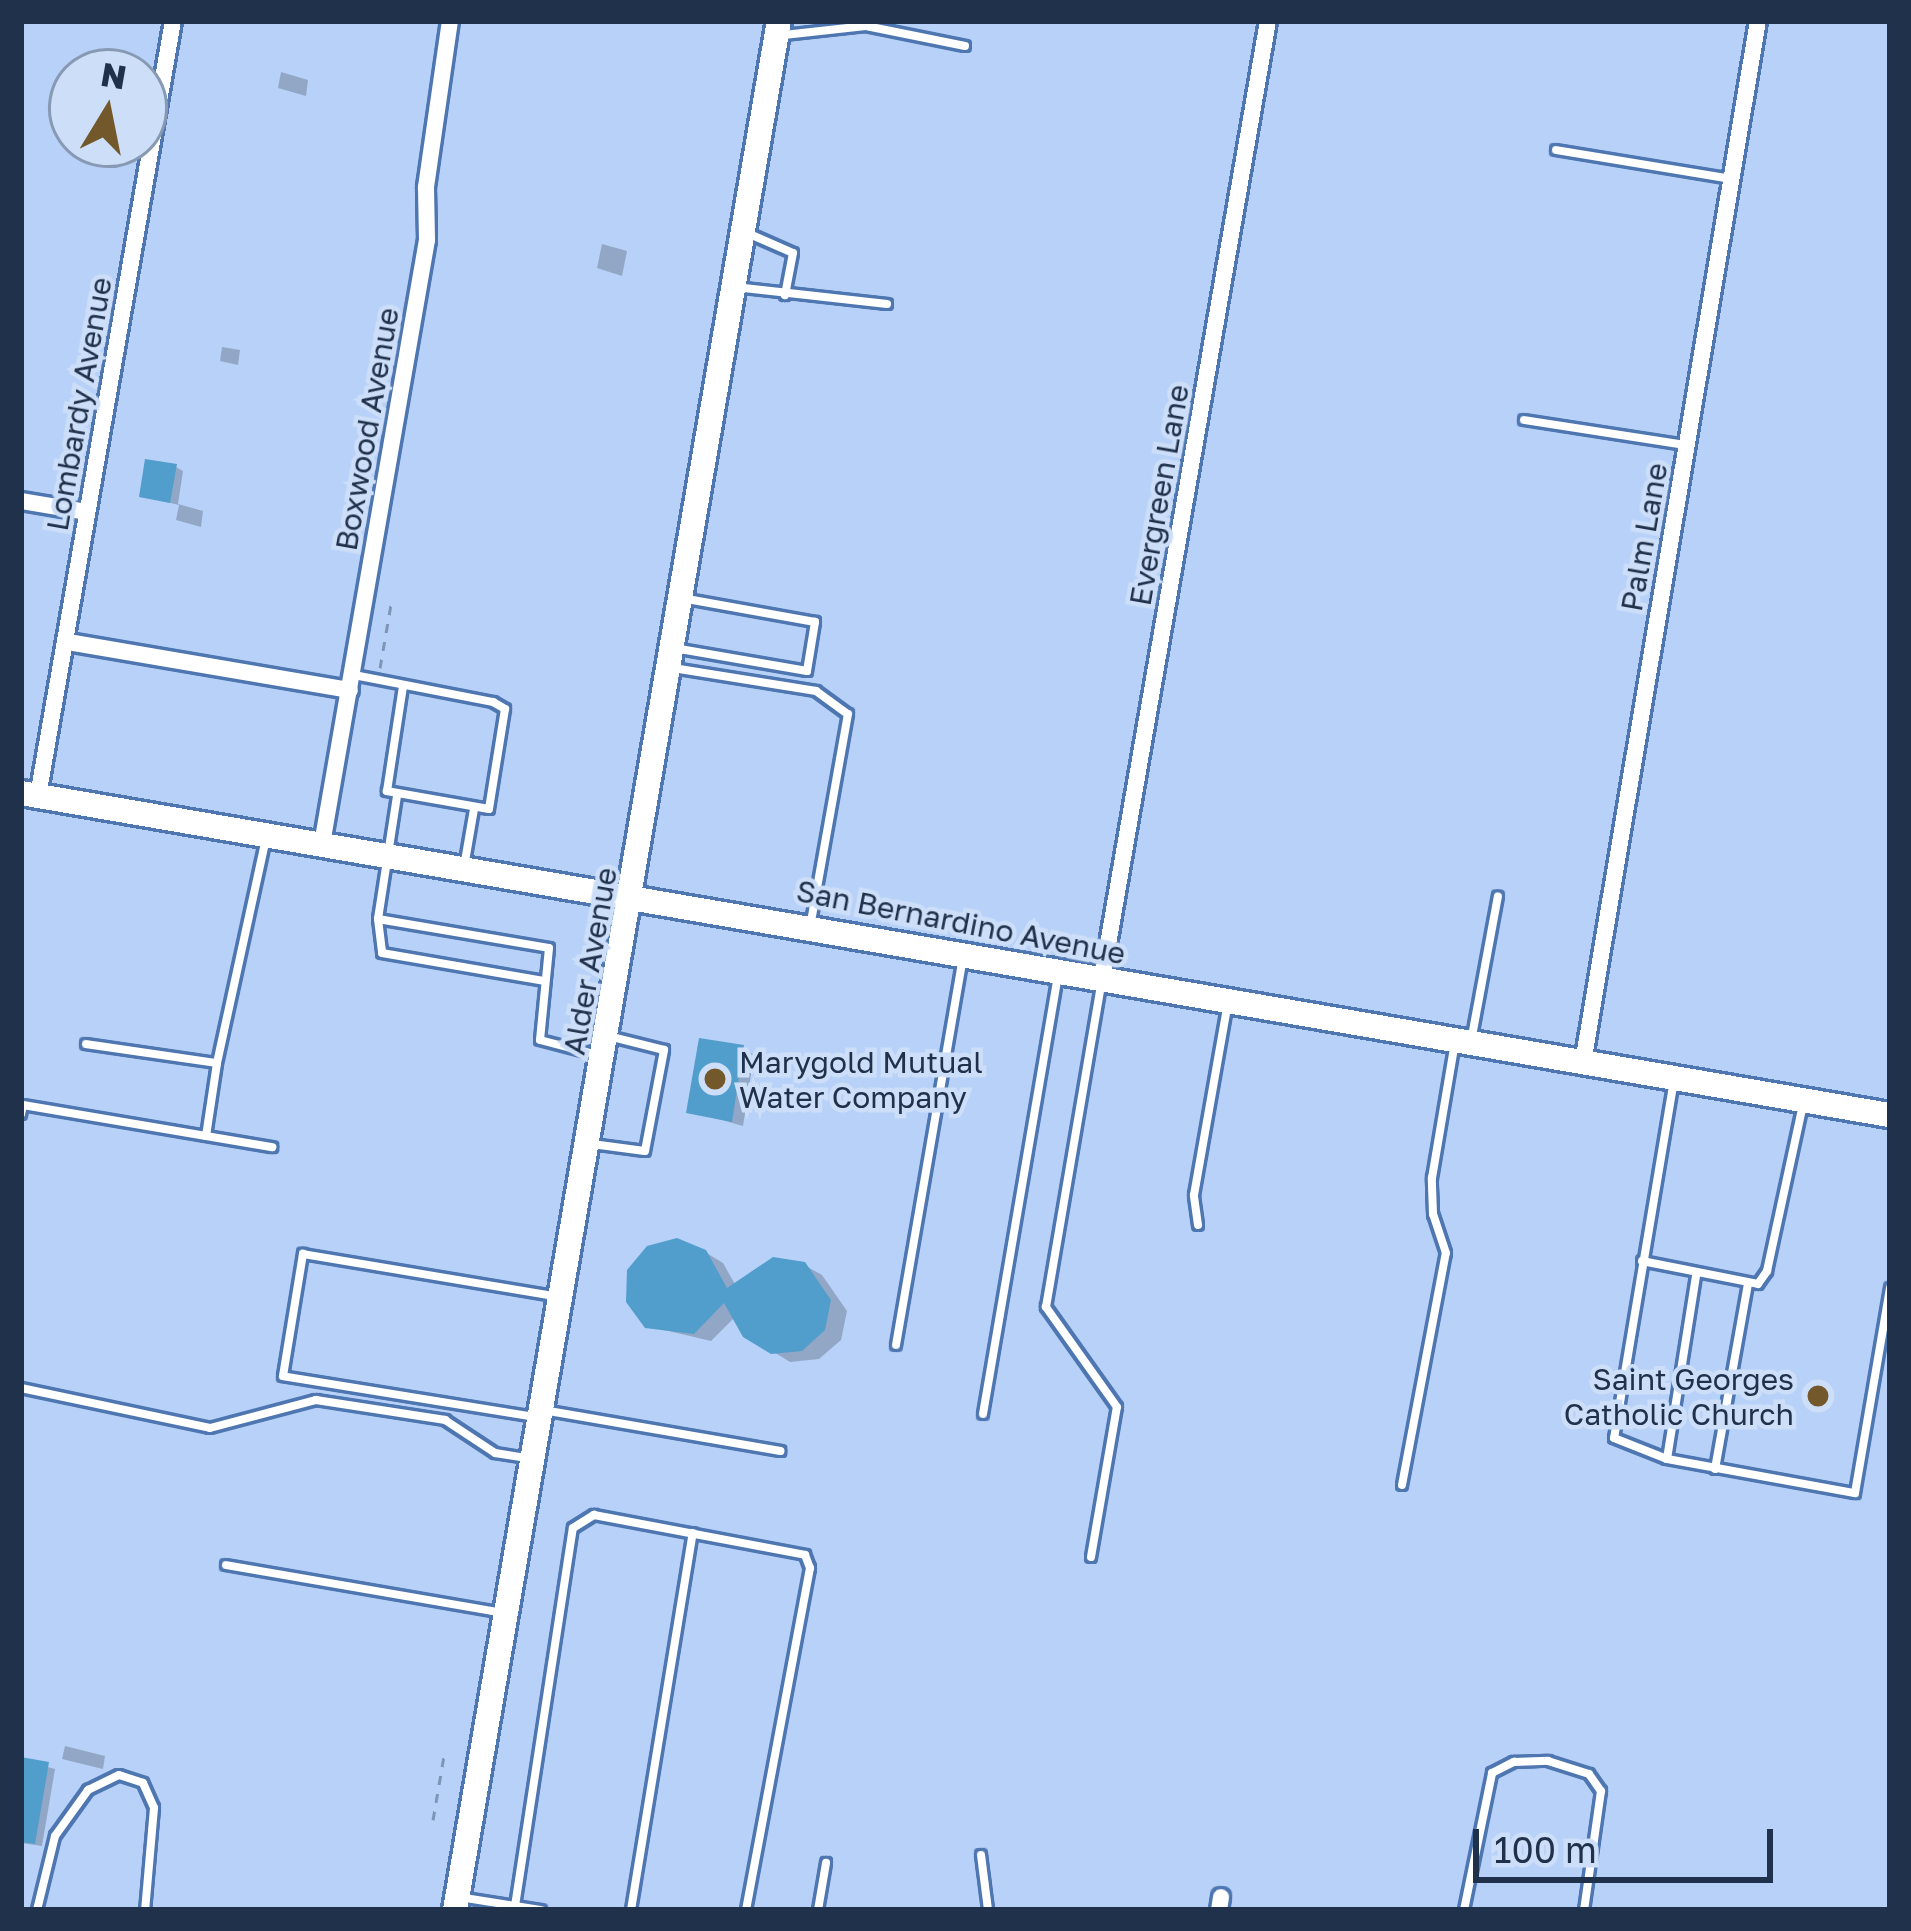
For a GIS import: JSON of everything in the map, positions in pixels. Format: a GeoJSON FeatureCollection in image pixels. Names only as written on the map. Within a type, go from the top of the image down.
{"type":"FeatureCollection","features":[{"type":"Feature","properties":{"kind":"main road","name":"Alder Avenue"},"geometry":{"type":"LineString","coordinates":[[456,1904],[633,894],[777,29]]}},
{"type":"Feature","properties":{"kind":"main road","name":"San Bernardino Avenue"},"geometry":{"type":"LineString","coordinates":[[30,794],[811,924],[1059,972],[1890,1115]]}},
{"type":"Feature","properties":{"kind":"street","name":"Lombardy Avenue"},"geometry":{"type":"LineString","coordinates":[[30,794],[68,642],[173,21]]}},
{"type":"Feature","properties":{"kind":"street","name":"Boxwood Avenue"},"geometry":{"type":"LineString","coordinates":[[322,844],[427,240],[426,187],[450,21]]}},
{"type":"Feature","properties":{"kind":"street","name":"Evergreen Lane"},"geometry":{"type":"LineString","coordinates":[[1102,979],[1268,21]]}},
{"type":"Feature","properties":{"kind":"street","name":"Palm Lane"},"geometry":{"type":"LineString","coordinates":[[1582,1063],[1758,21]]}},
{"type":"Feature","properties":{"kind":"street"},"geometry":{"type":"LineString","coordinates":[[21,502],[88,512]]}},
{"type":"Feature","properties":{"kind":"street"},"geometry":{"type":"LineString","coordinates":[[68,642],[351,682]]}},
{"type":"Feature","properties":{"kind":"lane"},"geometry":{"type":"LineString","coordinates":[[777,29],[866,26],[965,46]]}},
{"type":"Feature","properties":{"kind":"lane"},"geometry":{"type":"LineString","coordinates":[[1556,150],[1732,180]]}},
{"type":"Feature","properties":{"kind":"lane"},"geometry":{"type":"LineString","coordinates":[[743,232],[788,246],[795,268],[784,295]]}},
{"type":"Feature","properties":{"kind":"lane"},"geometry":{"type":"LineString","coordinates":[[734,287],[887,304]]}},
{"type":"Feature","properties":{"kind":"lane"},"geometry":{"type":"LineString","coordinates":[[1524,420],[1687,445]]}},
{"type":"Feature","properties":{"kind":"lane"},"geometry":{"type":"LineString","coordinates":[[671,658],[740,659],[807,670],[815,622],[681,598]]}},
{"type":"Feature","properties":{"kind":"lane"},"geometry":{"type":"LineString","coordinates":[[671,658],[816,691],[840,701],[848,735],[811,924]]}},
{"type":"Feature","properties":{"kind":"lane"},"geometry":{"type":"LineString","coordinates":[[351,682],[403,686],[493,702],[508,714],[492,804],[474,809],[397,796],[386,785],[403,686]]}},
{"type":"Feature","properties":{"kind":"lane"},"geometry":{"type":"LineString","coordinates":[[397,796],[378,919],[386,955],[544,981]]}},
{"type":"Feature","properties":{"kind":"lane"},"geometry":{"type":"LineString","coordinates":[[464,867],[474,809]]}},
{"type":"Feature","properties":{"kind":"lane"},"geometry":{"type":"LineString","coordinates":[[206,1136],[266,834]]}},
{"type":"Feature","properties":{"kind":"lane"},"geometry":{"type":"LineString","coordinates":[[1402,1485],[1446,1253],[1432,1214],[1432,1178],[1498,896]]}},
{"type":"Feature","properties":{"kind":"lane"},"geometry":{"type":"LineString","coordinates":[[378,919],[549,948],[540,1040],[664,1050],[645,1151],[588,1144]]}},
{"type":"Feature","properties":{"kind":"lane"},"geometry":{"type":"LineString","coordinates":[[896,1345],[964,954]]}},
{"type":"Feature","properties":{"kind":"lane"},"geometry":{"type":"LineString","coordinates":[[983,1414],[1059,972]]}},
{"type":"Feature","properties":{"kind":"lane"},"geometry":{"type":"LineString","coordinates":[[1091,1557],[1117,1407],[1046,1307],[1102,979]]}},
{"type":"Feature","properties":{"kind":"lane"},"geometry":{"type":"LineString","coordinates":[[1198,1225],[1195,1195],[1229,1001]]}},
{"type":"Feature","properties":{"kind":"lane"},"geometry":{"type":"LineString","coordinates":[[86,1044],[217,1063]]}},
{"type":"Feature","properties":{"kind":"lane"},"geometry":{"type":"LineString","coordinates":[[1675,1078],[1614,1438],[1667,1459],[1855,1493],[1890,1288]]}},
{"type":"Feature","properties":{"kind":"lane"},"geometry":{"type":"LineString","coordinates":[[1642,1261],[1758,1284],[1767,1271],[1804,1101]]}},
{"type":"Feature","properties":{"kind":"lane"},"geometry":{"type":"LineString","coordinates":[[21,1114],[23,1105],[272,1147]]}},
{"type":"Feature","properties":{"kind":"lane"},"geometry":{"type":"LineString","coordinates":[[561,1297],[303,1254],[283,1376],[780,1451]]}},
{"type":"Feature","properties":{"kind":"lane"},"geometry":{"type":"LineString","coordinates":[[1667,1459],[1696,1275]]}},
{"type":"Feature","properties":{"kind":"lane"},"geometry":{"type":"LineString","coordinates":[[1713,1468],[1748,1283]]}},
{"type":"Feature","properties":{"kind":"lane"},"geometry":{"type":"LineString","coordinates":[[21,1388],[211,1428],[316,1400],[445,1420],[495,1453],[533,1460]]}},
{"type":"Feature","properties":{"kind":"lane"},"geometry":{"type":"LineString","coordinates":[[515,1906],[573,1528],[594,1515],[795,1550],[810,1568],[746,1910]]}},
{"type":"Feature","properties":{"kind":"lane"},"geometry":{"type":"LineString","coordinates":[[631,1910],[693,1533]]}},
{"type":"Feature","properties":{"kind":"lane"},"geometry":{"type":"LineString","coordinates":[[226,1565],[506,1613]]}},
{"type":"Feature","properties":{"kind":"lane"},"geometry":{"type":"LineString","coordinates":[[1464,1910],[1492,1773],[1514,1762],[1548,1761],[1589,1774],[1601,1791],[1584,1910]]}},
{"type":"Feature","properties":{"kind":"lane"},"geometry":{"type":"LineString","coordinates":[[37,1910],[55,1836],[88,1790],[119,1775],[143,1783],[154,1808],[145,1910]]}},
{"type":"Feature","properties":{"kind":"lane"},"geometry":{"type":"LineString","coordinates":[[981,1855],[988,1910]]}},
{"type":"Feature","properties":{"kind":"lane"},"geometry":{"type":"LineString","coordinates":[[818,1910],[826,1863]]}},
{"type":"Feature","properties":{"kind":"lane"},"geometry":{"type":"LineString","coordinates":[[456,1904],[541,1910]]}},
{"type":"Feature","properties":{"kind":"path"},"geometry":{"type":"LineString","coordinates":[[379,673],[391,604]]}},
{"type":"Feature","properties":{"kind":"path"},"geometry":{"type":"LineString","coordinates":[[433,1820],[445,1750]]}},
{"type":"Feature","properties":{"kind":"building"},"geometry":{"type":"Polygon","coordinates":[[[145,459],[177,464],[170,503],[139,497],[145,459]]]}},
{"type":"Feature","properties":{"kind":"building","name":"Marygold Mutual Water Company"},"geometry":{"type":"Polygon","coordinates":[[[699,1038],[744,1045],[732,1122],[686,1113],[699,1038]]]}},
{"type":"Feature","properties":{"kind":"building"},"geometry":{"type":"Polygon","coordinates":[[[677,1238],[706,1250],[727,1288],[773,1257],[805,1262],[831,1300],[825,1330],[802,1351],[771,1354],[743,1337],[724,1303],[694,1334],[645,1328],[626,1302],[627,1270],[647,1246],[677,1238]]]}},
{"type":"Feature","properties":{"kind":"building"},"geometry":{"type":"Polygon","coordinates":[[[21,1757],[49,1762],[35,1844],[21,1842],[21,1757]]]}},
{"type":"Feature","properties":{"kind":"place","name":"Marygold Mutual Water Company"},"geometry":{"type":"Point","coordinates":[715,1079]}},
{"type":"Feature","properties":{"kind":"place","name":"Saint Georges Catholic Church"},"geometry":{"type":"Point","coordinates":[1818,1396]}}]}
